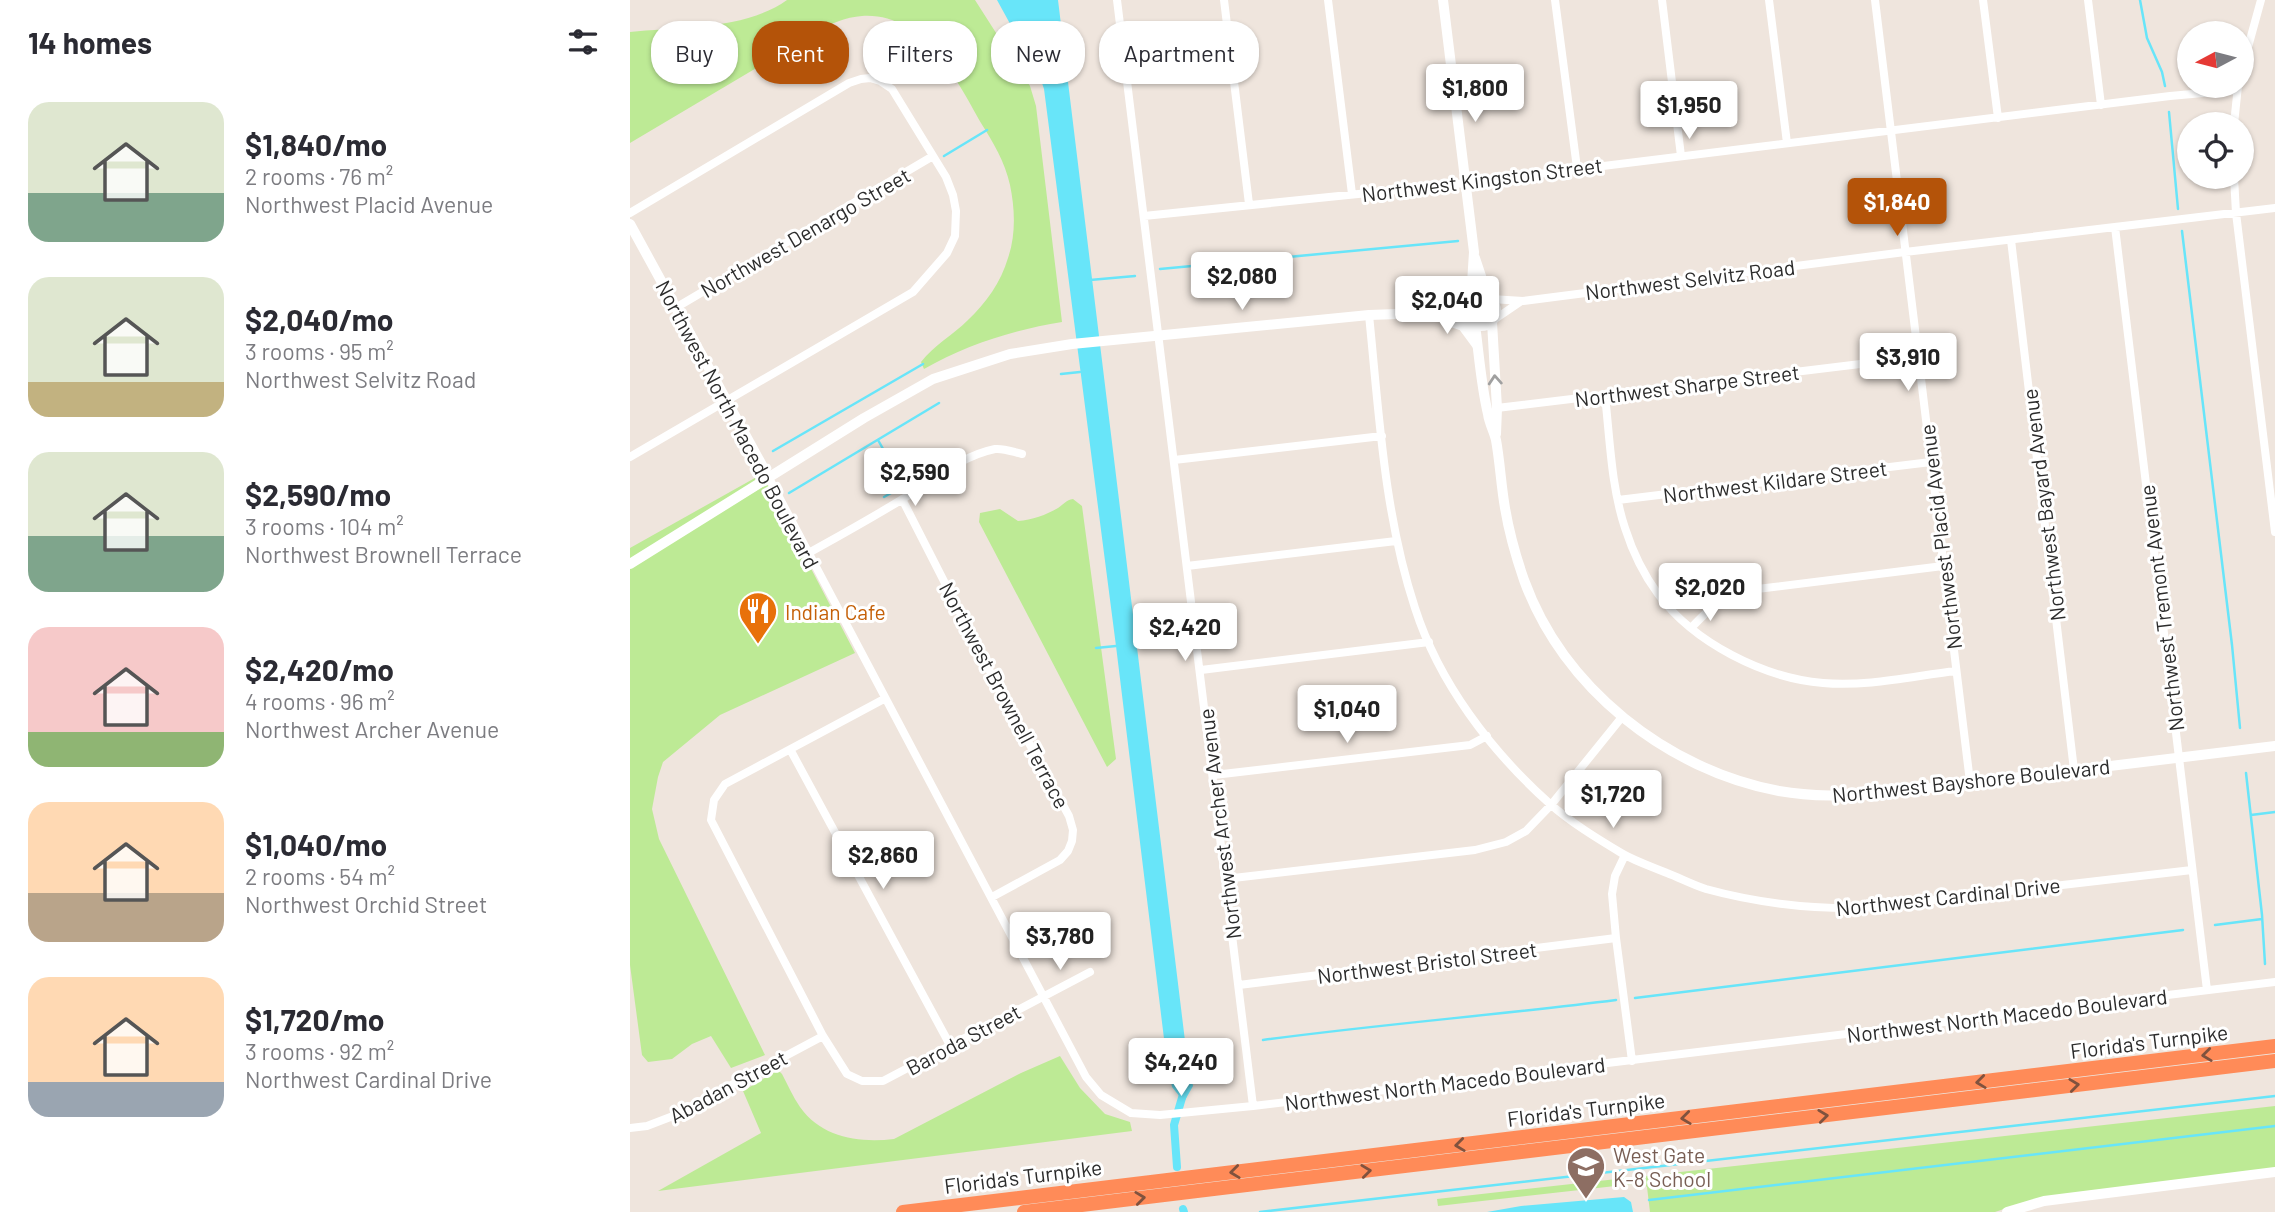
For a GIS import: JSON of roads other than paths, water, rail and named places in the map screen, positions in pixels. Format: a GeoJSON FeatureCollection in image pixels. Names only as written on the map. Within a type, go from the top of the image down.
{"type":"FeatureCollection","features":[{"type":"Feature","properties":{"kind":"highway","name":"Florida's Turnpike"},"geometry":{"type":"LineString","coordinates":[[902,1212],[2275,1046]]}},
{"type":"Feature","properties":{"kind":"highway","name":"Florida's Turnpike"},"geometry":{"type":"LineString","coordinates":[[1024,1212],[2275,1061]]}},
{"type":"Feature","properties":{"kind":"main road"},"geometry":{"type":"LineString","coordinates":[[1444,0],[1474,253],[1466,313],[1472,323],[1485,326],[1493,320],[1497,310],[1474,253]]}},
{"type":"Feature","properties":{"kind":"main road"},"geometry":{"type":"LineString","coordinates":[[1470,296],[1490,298]]}},
{"type":"Feature","properties":{"kind":"main road","name":"Northwest Bayshore Boulevard"},"geometry":{"type":"LineString","coordinates":[[1493,320],[1497,408],[1495,437]]}},
{"type":"Feature","properties":{"kind":"main road","name":"Northwest Bayshore Boulevard"},"geometry":{"type":"LineString","coordinates":[[1472,323],[1478,345],[1487,414],[1495,437],[1505,510],[1525,582],[1553,639],[1574,666],[1622,717],[1680,756],[1714,772],[1779,791],[1837,796],[1880,794],[2275,746]]}},
{"type":"Feature","properties":{"kind":"street","name":"Northwest Archer Avenue"},"geometry":{"type":"LineString","coordinates":[[1117,0],[1253,1106]]}},
{"type":"Feature","properties":{"kind":"street"},"geometry":{"type":"LineString","coordinates":[[1223,0],[1249,204]]}},
{"type":"Feature","properties":{"kind":"street"},"geometry":{"type":"LineString","coordinates":[[1328,0],[1352,194]]}},
{"type":"Feature","properties":{"kind":"street"},"geometry":{"type":"LineString","coordinates":[[1556,0],[1577,168]]}},
{"type":"Feature","properties":{"kind":"street"},"geometry":{"type":"LineString","coordinates":[[1662,0],[1681,156]]}},
{"type":"Feature","properties":{"kind":"street"},"geometry":{"type":"LineString","coordinates":[[1769,0],[1787,143]]}},
{"type":"Feature","properties":{"kind":"street","name":"Northwest Placid Avenue"},"geometry":{"type":"LineString","coordinates":[[1875,0],[1970,782]]}},
{"type":"Feature","properties":{"kind":"street"},"geometry":{"type":"LineString","coordinates":[[1983,0],[1998,118]]}},
{"type":"Feature","properties":{"kind":"street"},"geometry":{"type":"LineString","coordinates":[[2088,0],[2101,105]]}},
{"type":"Feature","properties":{"kind":"street"},"geometry":{"type":"LineString","coordinates":[[2254,28],[2262,0]]}},
{"type":"Feature","properties":{"kind":"street"},"geometry":{"type":"LineString","coordinates":[[630,213],[860,79],[876,79],[892,89],[950,187],[956,211],[955,236],[947,253],[913,292],[631,455]]}},
{"type":"Feature","properties":{"kind":"street","name":"Northwest Kingston Street"},"geometry":{"type":"LineString","coordinates":[[1144,216],[1466,183],[2177,96]]}},
{"type":"Feature","properties":{"kind":"street","name":"Northwest Denargo Street"},"geometry":{"type":"LineString","coordinates":[[677,307],[933,156]]}},
{"type":"Feature","properties":{"kind":"street"},"geometry":{"type":"LineString","coordinates":[[2235,189],[2275,532]]}},
{"type":"Feature","properties":{"kind":"street","name":"Northwest Selvitz Road"},"geometry":{"type":"LineString","coordinates":[[1490,298],[1523,301],[2275,208]]}},
{"type":"Feature","properties":{"kind":"street","name":"Northwest North Macedo Boulevard"},"geometry":{"type":"LineString","coordinates":[[630,224],[727,399],[1086,1077],[1101,1095],[1131,1113],[1160,1115],[1253,1106],[2275,982]]}},
{"type":"Feature","properties":{"kind":"street","name":"Northwest Tremont Avenue"},"geometry":{"type":"LineString","coordinates":[[2115,227],[2207,990]]}},
{"type":"Feature","properties":{"kind":"street","name":"Northwest Bayard Avenue"},"geometry":{"type":"LineString","coordinates":[[2011,240],[2074,770]]}},
{"type":"Feature","properties":{"kind":"street"},"geometry":{"type":"LineString","coordinates":[[1428,312],[1470,296]]}},
{"type":"Feature","properties":{"kind":"street","name":"Northwest Selvitz Road"},"geometry":{"type":"LineString","coordinates":[[1493,320],[1523,301]]}},
{"type":"Feature","properties":{"kind":"street"},"geometry":{"type":"LineString","coordinates":[[1428,312],[1463,326],[1478,345]]}},
{"type":"Feature","properties":{"kind":"street"},"geometry":{"type":"LineString","coordinates":[[630,564],[864,418],[933,379],[1010,354],[1072,344],[1369,315],[1428,312],[1460,316],[1472,323]]}},
{"type":"Feature","properties":{"kind":"street","name":"Northwest Cardinal Drive"},"geometry":{"type":"LineString","coordinates":[[1369,315],[1396,541],[1415,610],[1429,642],[1465,707],[1516,771],[1551,805],[1625,855],[1705,888],[1775,903],[1830,908],[1864,908],[2192,870]]}},
{"type":"Feature","properties":{"kind":"street","name":"Northwest Sharpe Street"},"geometry":{"type":"LineString","coordinates":[[1497,408],[1918,357]]}},
{"type":"Feature","properties":{"kind":"street"},"geometry":{"type":"LineString","coordinates":[[1605,396],[1624,527],[1658,594],[1713,644],[1739,659],[1782,676],[1823,683],[1860,683],[1956,671]]}},
{"type":"Feature","properties":{"kind":"street"},"geometry":{"type":"LineString","coordinates":[[1174,460],[1382,436]]}},
{"type":"Feature","properties":{"kind":"street"},"geometry":{"type":"LineString","coordinates":[[807,554],[902,499],[942,472],[985,452],[1000,448],[1022,454]]}},
{"type":"Feature","properties":{"kind":"street","name":"Northwest Kildare Street"},"geometry":{"type":"LineString","coordinates":[[1618,500],[1931,462]]}},
{"type":"Feature","properties":{"kind":"street","name":"Northwest Brownell Terrace"},"geometry":{"type":"LineString","coordinates":[[902,499],[1072,824],[1072,841],[1060,860],[992,897]]}},
{"type":"Feature","properties":{"kind":"street"},"geometry":{"type":"LineString","coordinates":[[1187,566],[1396,541]]}},
{"type":"Feature","properties":{"kind":"street"},"geometry":{"type":"LineString","coordinates":[[1692,627],[1713,605],[1728,596],[1749,590],[1943,566]]}},
{"type":"Feature","properties":{"kind":"street"},"geometry":{"type":"LineString","coordinates":[[1201,670],[1429,642]]}},
{"type":"Feature","properties":{"kind":"street"},"geometry":{"type":"LineString","coordinates":[[823,1036],[711,820],[714,800],[725,784],[884,699]]}},
{"type":"Feature","properties":{"kind":"street"},"geometry":{"type":"LineString","coordinates":[[1226,879],[1475,850],[1506,842],[1526,831],[1551,805],[1622,717]]}},
{"type":"Feature","properties":{"kind":"street"},"geometry":{"type":"LineString","coordinates":[[1213,775],[1470,744],[1486,736]]}},
{"type":"Feature","properties":{"kind":"street"},"geometry":{"type":"LineString","coordinates":[[791,751],[950,1045]]}},
{"type":"Feature","properties":{"kind":"street"},"geometry":{"type":"LineString","coordinates":[[1625,855],[1615,876],[1612,894],[1632,1061]]}},
{"type":"Feature","properties":{"kind":"street","name":"Northwest Bristol Street"},"geometry":{"type":"LineString","coordinates":[[1239,985],[1616,939]]}},
{"type":"Feature","properties":{"kind":"street","name":"Baroda Street"},"geometry":{"type":"LineString","coordinates":[[823,1036],[847,1074],[862,1081],[883,1081],[1090,972]]}},
{"type":"Feature","properties":{"kind":"street","name":"Abadan Street"},"geometry":{"type":"LineString","coordinates":[[630,1128],[647,1126],[673,1116],[823,1036]]}},
{"type":"Feature","properties":{"kind":"street"},"geometry":{"type":"LineString","coordinates":[[2007,1212],[2044,1201],[2275,1172]]}},
{"type":"Feature","properties":{"kind":"water"},"geometry":{"type":"Polygon","coordinates":[[[997,0],[1058,0],[1061,21],[1009,21],[997,0]]]}},
{"type":"Feature","properties":{"kind":"water"},"geometry":{"type":"Polygon","coordinates":[[[1042,84],[1068,84],[1186,1049],[1193,1086],[1184,1102],[1172,1087],[1166,1055],[1042,84]]]}},
{"type":"Feature","properties":{"kind":"water"},"geometry":{"type":"Polygon","coordinates":[[[1624,1197],[1631,1202],[1633,1212],[1487,1212],[1521,1206],[1624,1197]]]}},
{"type":"Feature","properties":{"kind":"waterway"},"geometry":{"type":"LineString","coordinates":[[2140,0],[2147,38],[2162,72],[2165,86]]}},
{"type":"Feature","properties":{"kind":"waterway"},"geometry":{"type":"LineString","coordinates":[[2169,112],[2178,209]]}},
{"type":"Feature","properties":{"kind":"waterway"},"geometry":{"type":"LineString","coordinates":[[944,156],[987,130]]}},
{"type":"Feature","properties":{"kind":"waterway"},"geometry":{"type":"LineString","coordinates":[[2182,231],[2240,728]]}},
{"type":"Feature","properties":{"kind":"waterway"},"geometry":{"type":"LineString","coordinates":[[1160,269],[1458,241]]}},
{"type":"Feature","properties":{"kind":"waterway"},"geometry":{"type":"LineString","coordinates":[[1090,280],[1135,276]]}},
{"type":"Feature","properties":{"kind":"waterway"},"geometry":{"type":"LineString","coordinates":[[773,451],[923,364]]}},
{"type":"Feature","properties":{"kind":"waterway"},"geometry":{"type":"LineString","coordinates":[[1061,374],[1080,372]]}},
{"type":"Feature","properties":{"kind":"waterway"},"geometry":{"type":"LineString","coordinates":[[789,493],[939,403]]}},
{"type":"Feature","properties":{"kind":"waterway"},"geometry":{"type":"LineString","coordinates":[[878,440],[904,486]]}},
{"type":"Feature","properties":{"kind":"waterway"},"geometry":{"type":"LineString","coordinates":[[908,483],[924,474]]}},
{"type":"Feature","properties":{"kind":"waterway"},"geometry":{"type":"LineString","coordinates":[[884,497],[898,489]]}},
{"type":"Feature","properties":{"kind":"waterway"},"geometry":{"type":"LineString","coordinates":[[1096,648],[1116,646]]}},
{"type":"Feature","properties":{"kind":"waterway"},"geometry":{"type":"LineString","coordinates":[[2246,773],[2265,964]]}},
{"type":"Feature","properties":{"kind":"waterway"},"geometry":{"type":"LineString","coordinates":[[2251,815],[2275,812]]}},
{"type":"Feature","properties":{"kind":"waterway"},"geometry":{"type":"LineString","coordinates":[[2215,925],[2262,919]]}},
{"type":"Feature","properties":{"kind":"waterway"},"geometry":{"type":"LineString","coordinates":[[1635,998],[2183,930]]}},
{"type":"Feature","properties":{"kind":"waterway"},"geometry":{"type":"LineString","coordinates":[[1263,1040],[1616,1000]]}},
{"type":"Feature","properties":{"kind":"waterway"},"geometry":{"type":"LineString","coordinates":[[1177,1167],[1174,1125],[1184,1091]]}},
{"type":"Feature","properties":{"kind":"waterway"},"geometry":{"type":"LineString","coordinates":[[1260,1212],[2275,1096]]}},
{"type":"Feature","properties":{"kind":"waterway"},"geometry":{"type":"LineString","coordinates":[[1649,1200],[2275,1126]]}},
{"type":"Feature","properties":{"kind":"place","name":"Indian Cafe"},"geometry":{"type":"Point","coordinates":[758,645]}},
{"type":"Feature","properties":{"kind":"place","name":"West Gate K-8 School"},"geometry":{"type":"Point","coordinates":[1586,1200]}}]}
